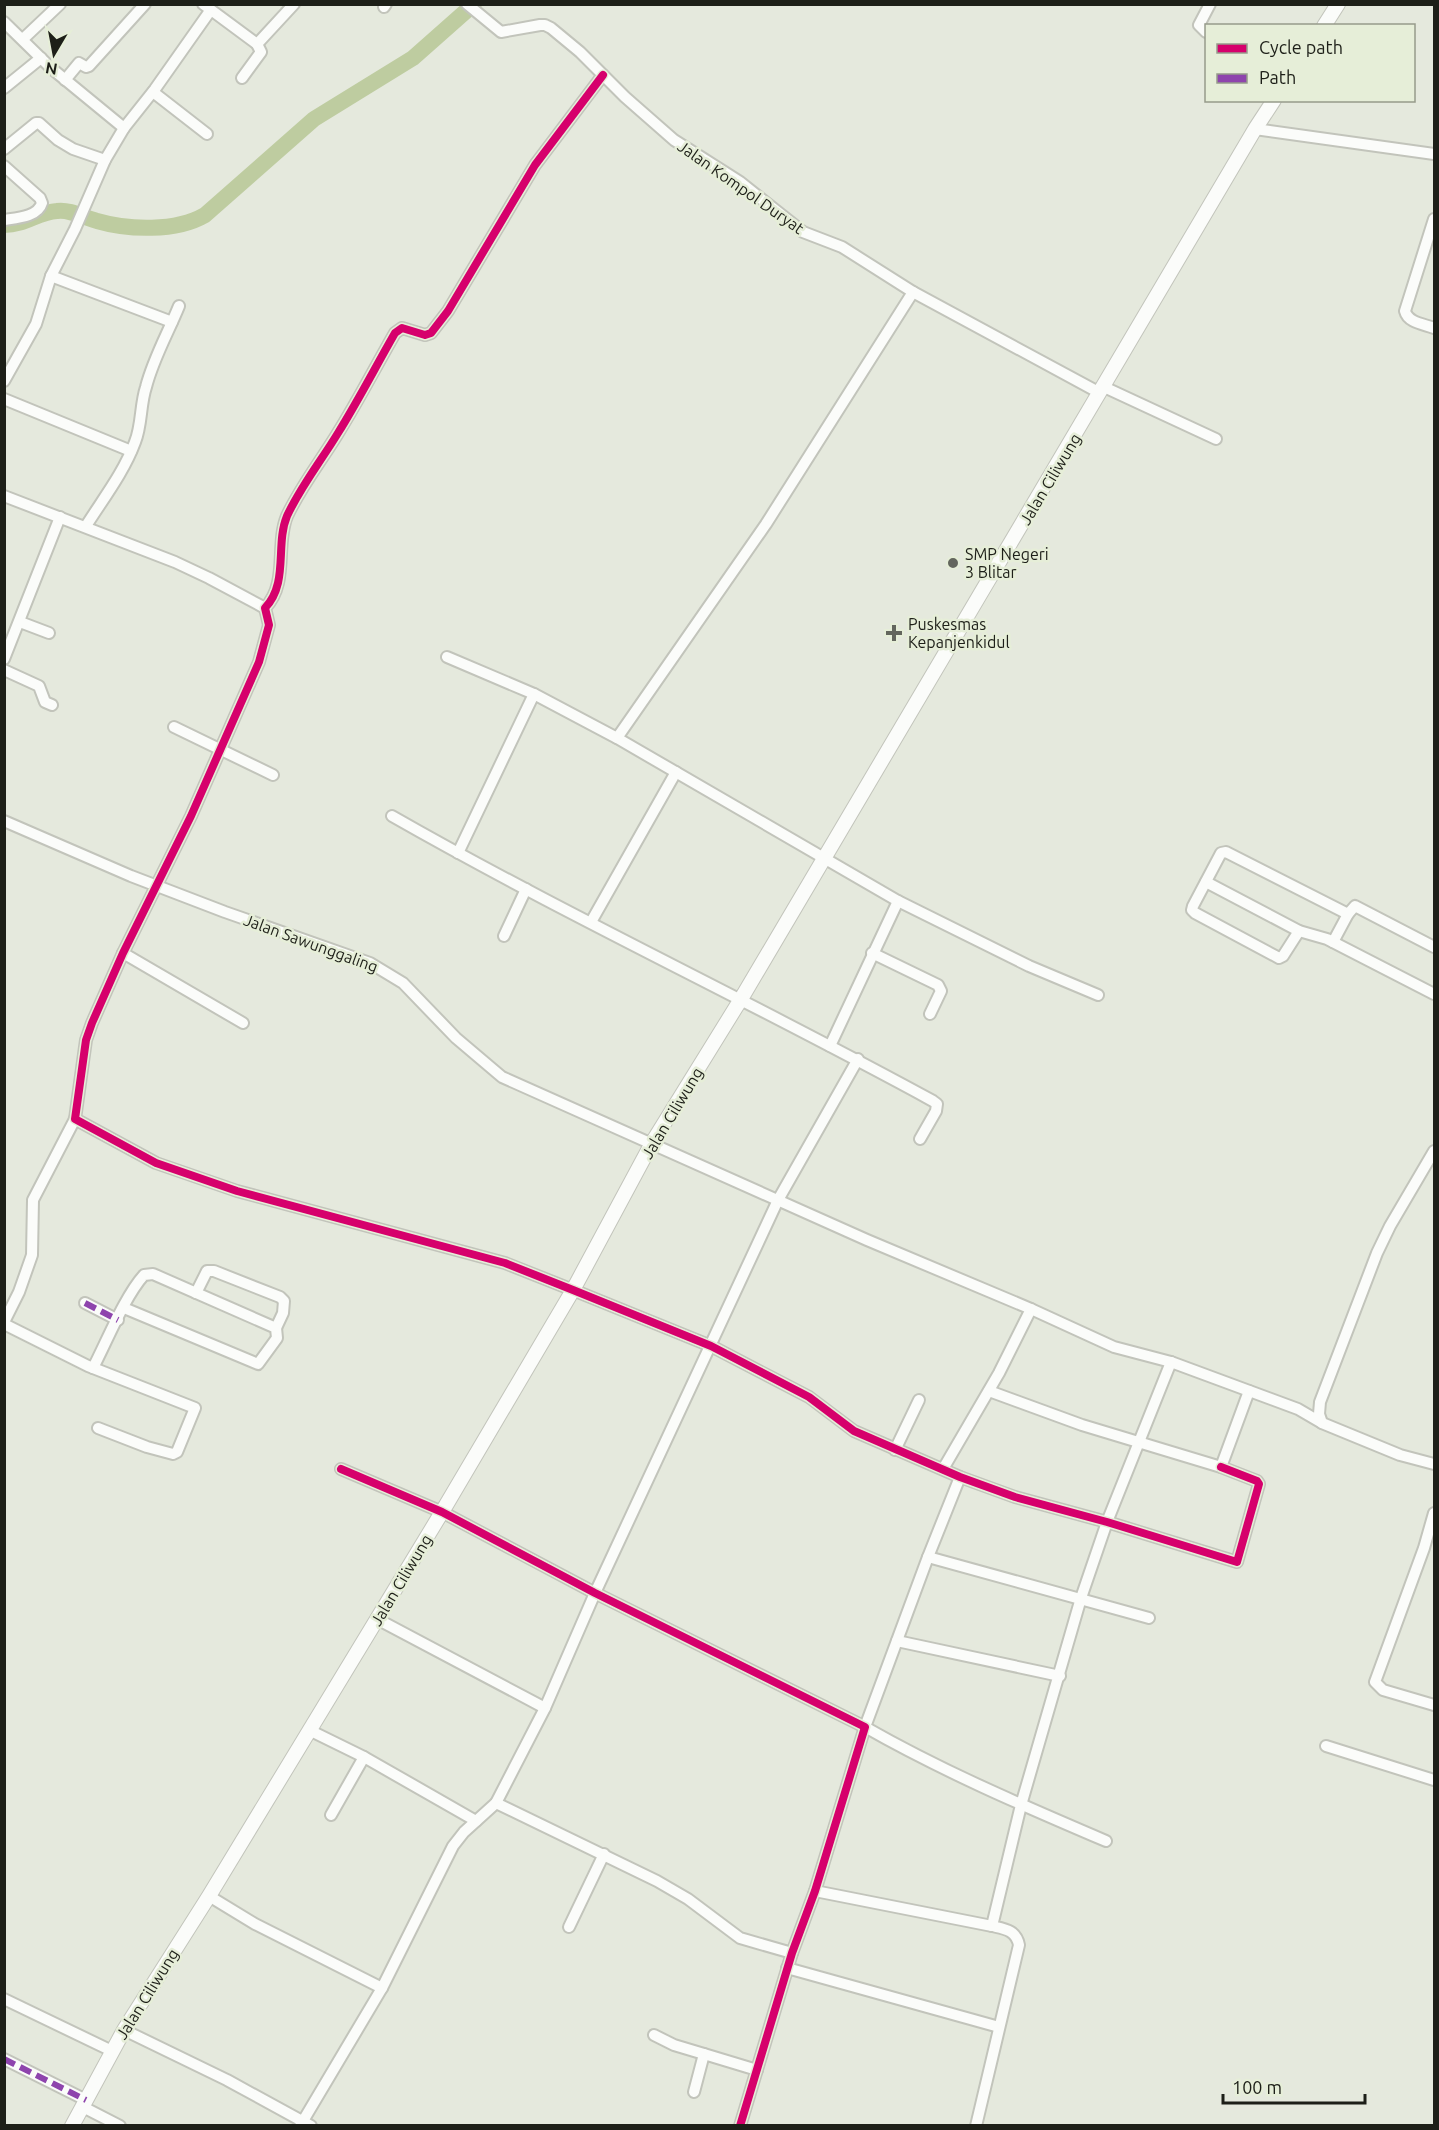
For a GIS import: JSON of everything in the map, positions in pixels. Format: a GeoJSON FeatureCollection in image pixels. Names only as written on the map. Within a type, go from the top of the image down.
{"type":"FeatureCollection","features":[{"type":"Feature","properties":{"kind":"main road"},"geometry":{"type":"LineString","coordinates":[[1325,24],[1338,4]]}},
{"type":"Feature","properties":{"kind":"main road","name":"Jalan Ciliwung"},"geometry":{"type":"LineString","coordinates":[[72,2126],[124,2030],[209,1896],[442,1512],[573,1290],[652,1143],[741,999],[1273,102]]}},
{"type":"Feature","properties":{"kind":"street"},"geometry":{"type":"LineString","coordinates":[[23,39],[60,4]]}},
{"type":"Feature","properties":{"kind":"street"},"geometry":{"type":"LineString","coordinates":[[65,80],[79,63],[86,68],[89,66],[145,4]]}},
{"type":"Feature","properties":{"kind":"street"},"geometry":{"type":"LineString","coordinates":[[257,44],[294,4]]}},
{"type":"Feature","properties":{"kind":"street","name":"Jalan Kompol Duryat"},"geometry":{"type":"LineString","coordinates":[[468,4],[501,32],[545,25],[562,36],[674,140],[740,182],[803,232],[842,247],[913,292],[1102,390],[1216,439]]}},
{"type":"Feature","properties":{"kind":"street"},"geometry":{"type":"LineString","coordinates":[[4,381],[36,324],[51,276],[75,229],[105,160],[124,128],[153,92],[207,8],[257,44],[261,52],[242,78]]}},
{"type":"Feature","properties":{"kind":"street"},"geometry":{"type":"LineString","coordinates":[[1205,31],[1199,25],[1208,8]]}},
{"type":"Feature","properties":{"kind":"street"},"geometry":{"type":"LineString","coordinates":[[4,22],[65,80],[124,128]]}},
{"type":"Feature","properties":{"kind":"street"},"geometry":{"type":"LineString","coordinates":[[4,88],[41,58]]}},
{"type":"Feature","properties":{"kind":"street"},"geometry":{"type":"LineString","coordinates":[[98,1428],[147,1447],[173,1454],[177,1452],[195,1408],[93,1368],[4,1323],[19,1292],[32,1255],[33,1200],[75,1119],[86,1040],[92,1023],[123,953],[158,885],[222,748],[259,662],[269,625],[266,608],[274,597],[278,585],[282,536],[287,517],[301,487],[338,434],[395,333],[402,328],[425,335],[431,333],[448,311],[535,165],[603,75]]}},
{"type":"Feature","properties":{"kind":"street"},"geometry":{"type":"LineString","coordinates":[[153,92],[207,134]]}},
{"type":"Feature","properties":{"kind":"street"},"geometry":{"type":"LineString","coordinates":[[4,149],[39,123],[58,140],[73,149],[105,160]]}},
{"type":"Feature","properties":{"kind":"street"},"geometry":{"type":"LineString","coordinates":[[1255,129],[1434,154]]}},
{"type":"Feature","properties":{"kind":"street"},"geometry":{"type":"LineString","coordinates":[[4,166],[40,198],[42,207],[25,216],[4,220]]}},
{"type":"Feature","properties":{"kind":"street"},"geometry":{"type":"LineString","coordinates":[[1434,219],[1405,311],[1406,316],[1412,320],[1434,328]]}},
{"type":"Feature","properties":{"kind":"street"},"geometry":{"type":"LineString","coordinates":[[51,276],[172,322]]}},
{"type":"Feature","properties":{"kind":"street"},"geometry":{"type":"LineString","coordinates":[[617,738],[766,524],[913,292]]}},
{"type":"Feature","properties":{"kind":"street"},"geometry":{"type":"LineString","coordinates":[[86,526],[131,451],[140,428],[141,411],[150,375],[179,306]]}},
{"type":"Feature","properties":{"kind":"street"},"geometry":{"type":"LineString","coordinates":[[4,399],[131,451]]}},
{"type":"Feature","properties":{"kind":"street"},"geometry":{"type":"LineString","coordinates":[[4,495],[175,562],[266,608]]}},
{"type":"Feature","properties":{"kind":"street"},"geometry":{"type":"LineString","coordinates":[[4,659],[60,517]]}},
{"type":"Feature","properties":{"kind":"street"},"geometry":{"type":"LineString","coordinates":[[20,622],[49,633]]}},
{"type":"Feature","properties":{"kind":"street"},"geometry":{"type":"LineString","coordinates":[[447,657],[534,694],[617,738],[898,901],[1029,966],[1098,995]]}},
{"type":"Feature","properties":{"kind":"street"},"geometry":{"type":"LineString","coordinates":[[4,670],[39,686],[45,702],[52,705]]}},
{"type":"Feature","properties":{"kind":"street"},"geometry":{"type":"LineString","coordinates":[[458,854],[534,694]]}},
{"type":"Feature","properties":{"kind":"street"},"geometry":{"type":"LineString","coordinates":[[174,727],[222,748],[273,775]]}},
{"type":"Feature","properties":{"kind":"street"},"geometry":{"type":"LineString","coordinates":[[591,922],[676,772]]}},
{"type":"Feature","properties":{"kind":"street"},"geometry":{"type":"LineString","coordinates":[[392,816],[458,854],[858,1059],[936,1104],[936,1111],[920,1139]]}},
{"type":"Feature","properties":{"kind":"street","name":"Jalan Sawunggaling"},"geometry":{"type":"LineString","coordinates":[[4,820],[82,855],[225,912],[354,957],[387,972],[403,983],[456,1038],[502,1077],[867,1240],[1114,1347],[1171,1362],[1298,1409],[1322,1423],[1400,1455],[1434,1464]]}},
{"type":"Feature","properties":{"kind":"street"},"geometry":{"type":"LineString","coordinates":[[1299,930],[1279,958],[1195,913],[1192,910],[1193,906],[1221,853],[1226,852],[1344,912]]}},
{"type":"Feature","properties":{"kind":"street"},"geometry":{"type":"LineString","coordinates":[[1206,882],[1299,930],[1329,940],[1434,994]]}},
{"type":"Feature","properties":{"kind":"street"},"geometry":{"type":"LineString","coordinates":[[504,936],[526,889]]}},
{"type":"Feature","properties":{"kind":"street"},"geometry":{"type":"LineString","coordinates":[[830,1046],[898,901]]}},
{"type":"Feature","properties":{"kind":"street"},"geometry":{"type":"LineString","coordinates":[[1329,940],[1344,912],[1358,906],[1434,947]]}},
{"type":"Feature","properties":{"kind":"street"},"geometry":{"type":"LineString","coordinates":[[123,953],[243,1023]]}},
{"type":"Feature","properties":{"kind":"street"},"geometry":{"type":"LineString","coordinates":[[872,953],[938,985],[941,991],[930,1014]]}},
{"type":"Feature","properties":{"kind":"street"},"geometry":{"type":"LineString","coordinates":[[124,2030],[227,2080],[305,2124],[382,1988],[453,1846],[496,1803],[545,1708],[778,1200],[858,1059]]}},
{"type":"Feature","properties":{"kind":"street"},"geometry":{"type":"LineString","coordinates":[[75,1119],[156,1163],[237,1191],[505,1263],[573,1290],[711,1346],[809,1397],[854,1431],[960,1477],[1015,1497],[1107,1522],[1237,1562],[1259,1484],[1257,1481],[1221,1467],[1082,1425],[988,1391]]}},
{"type":"Feature","properties":{"kind":"street"},"geometry":{"type":"LineString","coordinates":[[1322,1423],[1319,1414],[1320,1402],[1377,1253],[1390,1226],[1434,1151]]}},
{"type":"Feature","properties":{"kind":"street"},"geometry":{"type":"LineString","coordinates":[[124,1308],[258,1364],[277,1338],[276,1329],[285,1306],[284,1301],[280,1297],[207,1270],[196,1293]]}},
{"type":"Feature","properties":{"kind":"street"},"geometry":{"type":"LineString","coordinates":[[93,1368],[138,1282],[144,1275],[153,1274],[276,1329]]}},
{"type":"Feature","properties":{"kind":"street"},"geometry":{"type":"LineString","coordinates":[[85,1303],[118,1320]]}},
{"type":"Feature","properties":{"kind":"street"},"geometry":{"type":"LineString","coordinates":[[943,1469],[988,1391],[1030,1309]]}},
{"type":"Feature","properties":{"kind":"street"},"geometry":{"type":"LineString","coordinates":[[992,1926],[1021,1805],[1081,1598],[1107,1522],[1171,1362]]}},
{"type":"Feature","properties":{"kind":"street"},"geometry":{"type":"LineString","coordinates":[[1221,1467],[1249,1391]]}},
{"type":"Feature","properties":{"kind":"street"},"geometry":{"type":"LineString","coordinates":[[895,1450],[919,1400]]}},
{"type":"Feature","properties":{"kind":"street"},"geometry":{"type":"LineString","coordinates":[[1298,1409],[1320,1402]]}},
{"type":"Feature","properties":{"kind":"street"},"geometry":{"type":"LineString","coordinates":[[341,1469],[442,1512],[596,1593],[865,1727],[937,1767],[1106,1841]]}},
{"type":"Feature","properties":{"kind":"street"},"geometry":{"type":"LineString","coordinates":[[740,2126],[792,1953],[815,1891],[865,1727],[960,1477]]}},
{"type":"Feature","properties":{"kind":"street"},"geometry":{"type":"LineString","coordinates":[[1434,1513],[1429,1549],[1375,1682],[1379,1688],[1434,1705]]}},
{"type":"Feature","properties":{"kind":"street"},"geometry":{"type":"LineString","coordinates":[[928,1557],[1149,1618]]}},
{"type":"Feature","properties":{"kind":"street"},"geometry":{"type":"LineString","coordinates":[[377,1619],[545,1708]]}},
{"type":"Feature","properties":{"kind":"street"},"geometry":{"type":"LineString","coordinates":[[897,1641],[1060,1676]]}},
{"type":"Feature","properties":{"kind":"street"},"geometry":{"type":"LineString","coordinates":[[309,1730],[364,1757],[476,1821]]}},
{"type":"Feature","properties":{"kind":"street"},"geometry":{"type":"LineString","coordinates":[[1326,1746],[1434,1780]]}},
{"type":"Feature","properties":{"kind":"street"},"geometry":{"type":"LineString","coordinates":[[332,1815],[364,1757]]}},
{"type":"Feature","properties":{"kind":"street"},"geometry":{"type":"LineString","coordinates":[[496,1803],[657,1881],[688,1899],[740,1938],[792,1953]]}},
{"type":"Feature","properties":{"kind":"street"},"geometry":{"type":"LineString","coordinates":[[569,1927],[604,1854]]}},
{"type":"Feature","properties":{"kind":"street"},"geometry":{"type":"LineString","coordinates":[[815,1891],[992,1926],[1012,1931],[1017,1936],[1019,1945],[976,2126]]}},
{"type":"Feature","properties":{"kind":"street"},"geometry":{"type":"LineString","coordinates":[[209,1896],[255,1924],[382,1988]]}},
{"type":"Feature","properties":{"kind":"street"},"geometry":{"type":"LineString","coordinates":[[788,1968],[999,2027]]}},
{"type":"Feature","properties":{"kind":"street"},"geometry":{"type":"LineString","coordinates":[[4,1999],[112,2051]]}},
{"type":"Feature","properties":{"kind":"street"},"geometry":{"type":"LineString","coordinates":[[654,2035],[668,2043],[757,2070]]}},
{"type":"Feature","properties":{"kind":"street"},"geometry":{"type":"LineString","coordinates":[[694,2092],[704,2054]]}},
{"type":"Feature","properties":{"kind":"street"},"geometry":{"type":"LineString","coordinates":[[4,2059],[85,2103],[120,2126]]}},
{"type":"Feature","properties":{"kind":"waterway"},"geometry":{"type":"LineString","coordinates":[[4,225],[19,223],[50,212],[62,211],[109,224],[137,228],[166,227],[193,221],[205,215],[314,119],[413,58],[474,4]]}},
{"type":"Feature","properties":{"kind":"marked path"},"geometry":{"type":"LineString","coordinates":[[85,1303],[118,1320]]}},
{"type":"Feature","properties":{"kind":"marked path"},"geometry":{"type":"LineString","coordinates":[[4,2059],[86,2100]]}},
{"type":"Feature","properties":{"kind":"cycle path"},"geometry":{"type":"LineString","coordinates":[[603,75],[535,165],[448,311],[431,333],[425,335],[402,328],[395,333],[287,516],[277,587],[265,608],[269,625],[259,662],[191,816],[123,953],[92,1023],[86,1040],[75,1119],[156,1163],[237,1191],[505,1263],[573,1290],[711,1346],[809,1397],[854,1431],[960,1477],[1015,1497],[1107,1522],[1237,1562],[1259,1484],[1257,1481],[1221,1467]]}},
{"type":"Feature","properties":{"kind":"cycle path"},"geometry":{"type":"LineString","coordinates":[[341,1469],[442,1512],[595,1593],[865,1727],[815,1891],[792,1953],[740,2126]]}},
{"type":"Feature","properties":{"kind":"place","name":"SMP Negeri 3 Blitar"},"geometry":{"type":"Point","coordinates":[953,563]}},
{"type":"Feature","properties":{"kind":"place","name":"Puskesmas Kepanjenkidul"},"geometry":{"type":"Point","coordinates":[894,633]}}]}
